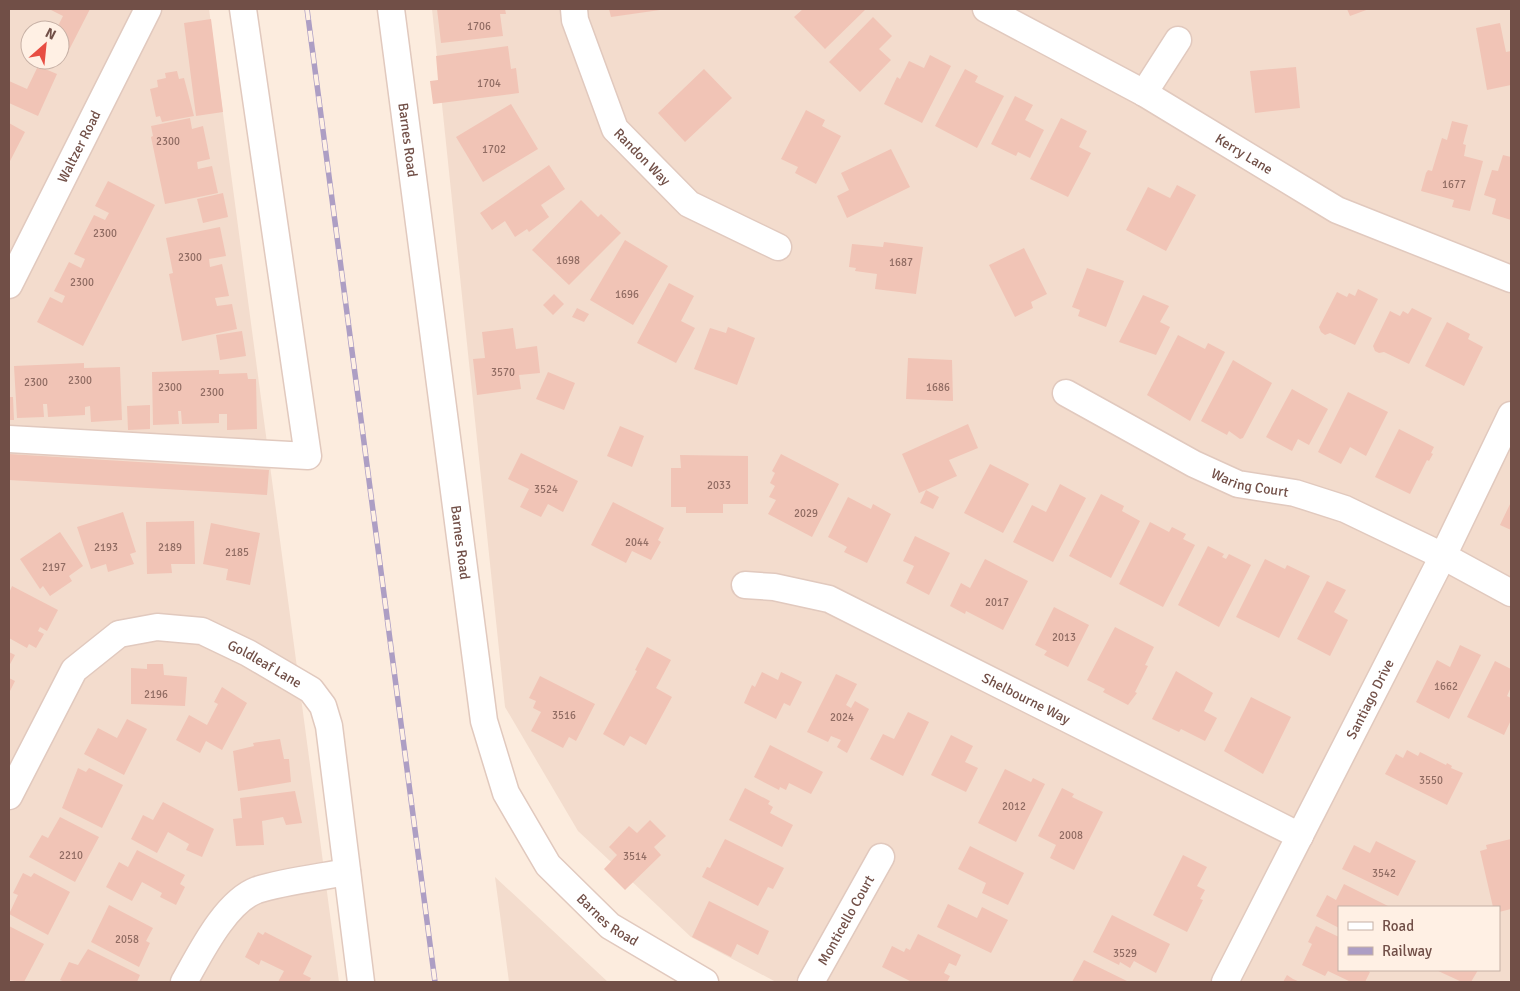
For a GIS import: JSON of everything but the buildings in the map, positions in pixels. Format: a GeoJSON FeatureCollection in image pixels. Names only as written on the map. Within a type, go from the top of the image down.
{"type":"FeatureCollection","features":[{"type":"Feature","properties":{"kind":"street","name":"Waltzer Road"},"geometry":{"type":"LineString","coordinates":[[9,285],[148,9]]}},
{"type":"Feature","properties":{"kind":"street"},"geometry":{"type":"LineString","coordinates":[[9,439],[308,456],[243,9]]}},
{"type":"Feature","properties":{"kind":"street","name":"Barnes Road"},"geometry":{"type":"LineString","coordinates":[[391,9],[484,721],[506,793],[548,865],[610,926],[705,982]]}},
{"type":"Feature","properties":{"kind":"street","name":"Randon Way"},"geometry":{"type":"LineString","coordinates":[[574,9],[575,20],[615,129],[689,204],[778,247]]}},
{"type":"Feature","properties":{"kind":"street","name":"Kerry Lane"},"geometry":{"type":"LineString","coordinates":[[986,9],[1144,93],[1337,210],[1511,279]]}},
{"type":"Feature","properties":{"kind":"street"},"geometry":{"type":"LineString","coordinates":[[1144,93],[1178,40]]}},
{"type":"Feature","properties":{"kind":"street","name":"Waring Court"},"geometry":{"type":"LineString","coordinates":[[1066,393],[1194,464],[1229,480],[1238,484],[1295,493],[1345,509],[1443,556],[1511,593]]}},
{"type":"Feature","properties":{"kind":"street","name":"Santiago Drive"},"geometry":{"type":"LineString","coordinates":[[1225,982],[1443,556],[1511,415]]}},
{"type":"Feature","properties":{"kind":"street","name":"Shelbourne Way"},"geometry":{"type":"LineString","coordinates":[[746,585],[774,587],[829,599],[1300,836]]}},
{"type":"Feature","properties":{"kind":"street","name":"Goldleaf Lane"},"geometry":{"type":"LineString","coordinates":[[9,796],[74,670],[119,634],[158,627],[202,632],[248,653],[311,690],[323,706],[329,726],[361,982]]}},
{"type":"Feature","properties":{"kind":"street","name":"Monticello Court"},"geometry":{"type":"LineString","coordinates":[[811,982],[881,857]]}},
{"type":"Feature","properties":{"kind":"street"},"geometry":{"type":"LineString","coordinates":[[184,982],[219,923],[234,908],[256,891],[347,872]]}},
{"type":"Feature","properties":{"kind":"shaded area"},"geometry":{"type":"Polygon","coordinates":[[[9,9],[209,9],[339,982],[9,982],[9,9]]]}},
{"type":"Feature","properties":{"kind":"shaded area"},"geometry":{"type":"Polygon","coordinates":[[[432,9],[1511,9],[1511,982],[776,982],[691,937],[578,831],[505,707],[432,9]]]}},
{"type":"Feature","properties":{"kind":"shaded area"},"geometry":{"type":"Polygon","coordinates":[[[495,877],[608,982],[509,982],[495,877]]]}},
{"type":"Feature","properties":{"kind":"railway"},"geometry":{"type":"LineString","coordinates":[[307,9],[435,982]]}}]}
